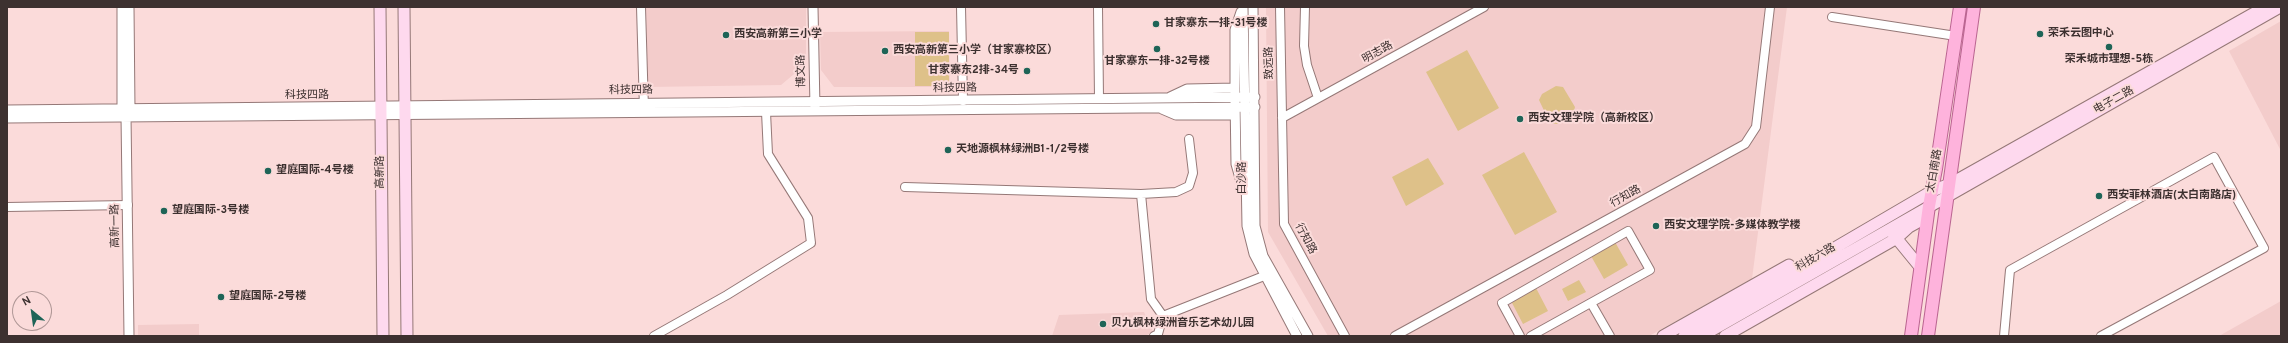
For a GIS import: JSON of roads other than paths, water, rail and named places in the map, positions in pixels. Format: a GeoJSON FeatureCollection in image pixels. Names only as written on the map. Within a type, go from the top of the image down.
{"type":"FeatureCollection","features":[{"type":"Feature","properties":{"kind":"main road","name":"高新路"},"geometry":{"type":"LineString","coordinates":[[380,7],[383,336]]}},
{"type":"Feature","properties":{"kind":"main road"},"geometry":{"type":"LineString","coordinates":[[404,7],[407,336]]}},
{"type":"Feature","properties":{"kind":"main road","name":"太白南路"},"geometry":{"type":"LineString","coordinates":[[1911,336],[1928,212],[1960,7]]}},
{"type":"Feature","properties":{"kind":"main road","name":"太白南路"},"geometry":{"type":"LineString","coordinates":[[1928,336],[1974,7]]}},
{"type":"Feature","properties":{"kind":"main road","name":"电子二路"},"geometry":{"type":"LineString","coordinates":[[1948,190],[2265,7]]}},
{"type":"Feature","properties":{"kind":"main road","name":"电子二路"},"geometry":{"type":"LineString","coordinates":[[1948,190],[2280,7]]}},
{"type":"Feature","properties":{"kind":"main road"},"geometry":{"type":"LineString","coordinates":[[1663,336],[1933,187]]}},
{"type":"Feature","properties":{"kind":"main road","name":"科技六路"},"geometry":{"type":"LineString","coordinates":[[1684,336],[1933,187],[1948,190]]}},
{"type":"Feature","properties":{"kind":"main road","name":"科技六路"},"geometry":{"type":"LineString","coordinates":[[1702,336],[1888,229],[1928,212],[1948,190]]}},
{"type":"Feature","properties":{"kind":"main road"},"geometry":{"type":"LineString","coordinates":[[1725,336],[1898,238],[1928,212]]}},
{"type":"Feature","properties":{"kind":"main road"},"geometry":{"type":"LineString","coordinates":[[1888,229],[1898,238],[1920,267]]}},
{"type":"Feature","properties":{"kind":"street","name":"高新一路"},"geometry":{"type":"LineString","coordinates":[[122,7],[128,205],[129,336]]}},
{"type":"Feature","properties":{"kind":"street","name":"高新一路"},"geometry":{"type":"LineString","coordinates":[[126,112],[129,7]]}},
{"type":"Feature","properties":{"kind":"street"},"geometry":{"type":"LineString","coordinates":[[641,7],[644,107]]}},
{"type":"Feature","properties":{"kind":"street","name":"博文路"},"geometry":{"type":"LineString","coordinates":[[813,7],[814,107]]}},
{"type":"Feature","properties":{"kind":"street"},"geometry":{"type":"LineString","coordinates":[[961,7],[963,101]]}},
{"type":"Feature","properties":{"kind":"street"},"geometry":{"type":"LineString","coordinates":[[1098,7],[1099,99]]}},
{"type":"Feature","properties":{"kind":"street"},"geometry":{"type":"LineString","coordinates":[[1243,7],[1235,30],[1235,88],[1239,105],[1236,164],[1246,198]]}},
{"type":"Feature","properties":{"kind":"street","name":"白沙路"},"geometry":{"type":"LineString","coordinates":[[1243,7],[1239,105],[1246,198],[1246,226],[1254,254],[1264,276],[1297,336]]}},
{"type":"Feature","properties":{"kind":"street","name":"白沙路"},"geometry":{"type":"LineString","coordinates":[[1254,7],[1255,226],[1263,256],[1308,336]]}},
{"type":"Feature","properties":{"kind":"street","name":"致远路"},"geometry":{"type":"LineString","coordinates":[[1280,7],[1282,118]]}},
{"type":"Feature","properties":{"kind":"street"},"geometry":{"type":"LineString","coordinates":[[1305,7],[1304,46],[1307,64],[1318,98]]}},
{"type":"Feature","properties":{"kind":"street","name":"明志路"},"geometry":{"type":"LineString","coordinates":[[1282,118],[1484,7]]}},
{"type":"Feature","properties":{"kind":"street","name":"行知路"},"geometry":{"type":"LineString","coordinates":[[1395,336],[1745,144],[1756,127],[1770,7]]}},
{"type":"Feature","properties":{"kind":"street"},"geometry":{"type":"LineString","coordinates":[[1832,17],[1956,36]]}},
{"type":"Feature","properties":{"kind":"street"},"geometry":{"type":"LineString","coordinates":[[1168,98],[1187,89],[1235,88]]}},
{"type":"Feature","properties":{"kind":"street","name":"科技四路"},"geometry":{"type":"LineString","coordinates":[[7,110],[126,112],[404,111],[644,107],[1159,107],[1239,105],[1255,97]]}},
{"type":"Feature","properties":{"kind":"street","name":"科技四路"},"geometry":{"type":"LineString","coordinates":[[644,107],[766,112],[814,107],[963,101],[1168,98],[1255,107]]}},
{"type":"Feature","properties":{"kind":"street","name":"科技四路"},"geometry":{"type":"LineString","coordinates":[[7,118],[126,112]]}},
{"type":"Feature","properties":{"kind":"street"},"geometry":{"type":"LineString","coordinates":[[654,336],[727,295],[811,243],[808,218],[768,154],[766,112]]}},
{"type":"Feature","properties":{"kind":"street","name":"行知路"},"geometry":{"type":"LineString","coordinates":[[1282,118],[1284,224],[1345,336]]}},
{"type":"Feature","properties":{"kind":"street"},"geometry":{"type":"LineString","coordinates":[[905,187],[1142,194],[1176,192],[1189,186],[1193,173],[1189,139]]}},
{"type":"Feature","properties":{"kind":"street"},"geometry":{"type":"LineString","coordinates":[[2004,336],[2010,270],[2214,157],[2264,248],[2101,336]]}},
{"type":"Feature","properties":{"kind":"street"},"geometry":{"type":"LineString","coordinates":[[1142,194],[1151,298],[1163,316]]}},
{"type":"Feature","properties":{"kind":"street"},"geometry":{"type":"LineString","coordinates":[[7,207],[128,205]]}},
{"type":"Feature","properties":{"kind":"street"},"geometry":{"type":"LineString","coordinates":[[1520,336],[1502,303],[1628,231],[1650,270],[1531,336]]}},
{"type":"Feature","properties":{"kind":"street"},"geometry":{"type":"LineString","coordinates":[[1163,316],[1264,276]]}},
{"type":"Feature","properties":{"kind":"street"},"geometry":{"type":"LineString","coordinates":[[1591,303],[1610,336]]}},
{"type":"Feature","properties":{"kind":"street"},"geometry":{"type":"LineString","coordinates":[[1157,335],[1163,316]]}},
{"type":"Feature","properties":{"kind":"place","name":"甘家寨东一排-31号楼"},"geometry":{"type":"Point","coordinates":[1156,24]}},
{"type":"Feature","properties":{"kind":"place","name":"荣禾云图中心"},"geometry":{"type":"Point","coordinates":[2040,34]}},
{"type":"Feature","properties":{"kind":"place","name":"西安高新第三小学"},"geometry":{"type":"Point","coordinates":[726,35]}},
{"type":"Feature","properties":{"kind":"place","name":"荣禾·城市理想-5栋"},"geometry":{"type":"Point","coordinates":[2109,47]}},
{"type":"Feature","properties":{"kind":"place","name":"甘家寨东一排-32号楼"},"geometry":{"type":"Point","coordinates":[1157,49]}},
{"type":"Feature","properties":{"kind":"place","name":"西安高新第三小学（甘家寨校区）"},"geometry":{"type":"Point","coordinates":[885,51]}},
{"type":"Feature","properties":{"kind":"place","name":"甘家寨东2排-34号"},"geometry":{"type":"Point","coordinates":[1027,71]}},
{"type":"Feature","properties":{"kind":"place","name":"西安文理学院（高新校区）"},"geometry":{"type":"Point","coordinates":[1520,119]}},
{"type":"Feature","properties":{"kind":"place","name":"天地源·枫林绿洲B1-1/2号楼"},"geometry":{"type":"Point","coordinates":[948,150]}},
{"type":"Feature","properties":{"kind":"place","name":"望庭国际-4号楼"},"geometry":{"type":"Point","coordinates":[268,171]}},
{"type":"Feature","properties":{"kind":"place","name":"西安菲林酒店(太白南路店)"},"geometry":{"type":"Point","coordinates":[2099,196]}},
{"type":"Feature","properties":{"kind":"place","name":"望庭国际-3号楼"},"geometry":{"type":"Point","coordinates":[164,211]}},
{"type":"Feature","properties":{"kind":"place","name":"西安文理学院-多媒体教学楼"},"geometry":{"type":"Point","coordinates":[1656,226]}},
{"type":"Feature","properties":{"kind":"place","name":"望庭国际-2号楼"},"geometry":{"type":"Point","coordinates":[221,297]}},
{"type":"Feature","properties":{"kind":"place","name":"贝九·枫林绿洲音乐艺术幼儿园"},"geometry":{"type":"Point","coordinates":[1103,324]}}]}
